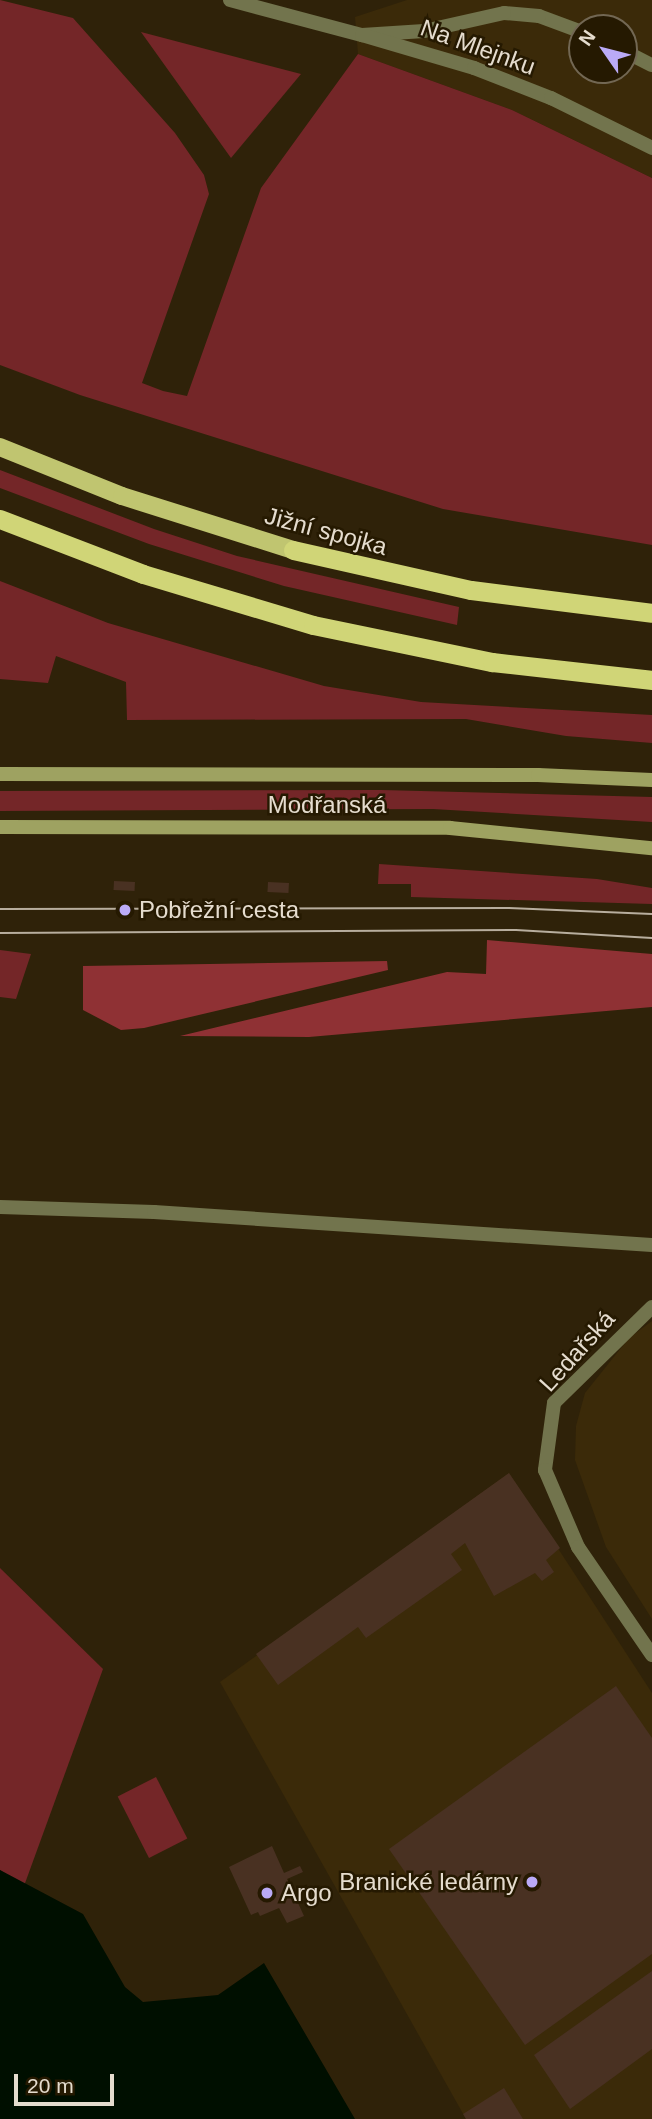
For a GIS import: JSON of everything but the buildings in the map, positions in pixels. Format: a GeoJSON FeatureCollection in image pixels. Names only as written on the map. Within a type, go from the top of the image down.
{"type":"FeatureCollection","features":[{"type":"Feature","properties":{"kind":"highway"},"geometry":{"type":"LineString","coordinates":[[0,519],[143,574],[313,625],[492,662],[652,680]]}},
{"type":"Feature","properties":{"kind":"highway","name":"Jižní spojka"},"geometry":{"type":"LineString","coordinates":[[293,550],[471,590],[652,613]]}},
{"type":"Feature","properties":{"kind":"main road","name":"Jižní spojka"},"geometry":{"type":"LineString","coordinates":[[0,447],[122,496],[293,550]]}},
{"type":"Feature","properties":{"kind":"main road","name":"Modřanská"},"geometry":{"type":"LineString","coordinates":[[0,774],[525,774],[652,780]]}},
{"type":"Feature","properties":{"kind":"main road","name":"Modřanská"},"geometry":{"type":"LineString","coordinates":[[0,827],[450,828],[652,848]]}},
{"type":"Feature","properties":{"kind":"street","name":"Na Mlejnku"},"geometry":{"type":"LineString","coordinates":[[230,0],[474,68],[563,104],[652,148]]}},
{"type":"Feature","properties":{"kind":"street","name":"Na Mlejnku"},"geometry":{"type":"LineString","coordinates":[[362,35],[424,31],[504,13],[538,16],[568,27]]}},
{"type":"Feature","properties":{"kind":"street"},"geometry":{"type":"LineString","coordinates":[[0,1207],[154,1212],[652,1245]]}},
{"type":"Feature","properties":{"kind":"street","name":"Ledařská"},"geometry":{"type":"LineString","coordinates":[[652,1307],[554,1403],[545,1470],[578,1547],[652,1655]]}},
{"type":"Feature","properties":{"kind":"shaded area"},"geometry":{"type":"Polygon","coordinates":[[[0,0],[73,18],[175,133],[204,175],[209,194],[142,383],[163,391],[187,396],[261,188],[358,54],[512,110],[652,178],[652,545],[443,509],[80,395],[0,365],[0,0]]]}},
{"type":"Feature","properties":{"kind":"shaded area"},"geometry":{"type":"Polygon","coordinates":[[[407,0],[652,0],[652,178],[512,110],[358,54],[355,17],[407,0]]]}},
{"type":"Feature","properties":{"kind":"shaded area"},"geometry":{"type":"Polygon","coordinates":[[[141,32],[301,74],[231,158],[141,32]]]}},
{"type":"Feature","properties":{"kind":"shaded area"},"geometry":{"type":"Polygon","coordinates":[[[0,470],[154,529],[237,556],[459,607],[457,625],[284,586],[149,544],[0,488],[0,470]]]}},
{"type":"Feature","properties":{"kind":"shaded area"},"geometry":{"type":"Polygon","coordinates":[[[0,581],[108,623],[324,686],[421,702],[652,715],[652,743],[566,736],[466,719],[127,720],[126,682],[56,656],[48,683],[0,679],[0,581]]]}},
{"type":"Feature","properties":{"kind":"shaded area"},"geometry":{"type":"Polygon","coordinates":[[[381,790],[652,797],[652,822],[433,809],[0,811],[0,791],[381,790]]]}},
{"type":"Feature","properties":{"kind":"shaded area"},"geometry":{"type":"Polygon","coordinates":[[[379,864],[597,879],[652,888],[652,904],[411,897],[411,884],[378,884],[379,864]]]}},
{"type":"Feature","properties":{"kind":"shaded area"},"geometry":{"type":"Polygon","coordinates":[[[487,940],[652,954],[652,1007],[309,1037],[180,1036],[447,972],[486,974],[487,940]]]}},
{"type":"Feature","properties":{"kind":"shaded area"},"geometry":{"type":"Polygon","coordinates":[[[0,950],[31,954],[16,999],[0,997],[0,950]]]}},
{"type":"Feature","properties":{"kind":"shaded area"},"geometry":{"type":"Polygon","coordinates":[[[387,961],[388,970],[144,1028],[121,1030],[83,1010],[83,966],[387,961]]]}},
{"type":"Feature","properties":{"kind":"shaded area"},"geometry":{"type":"Polygon","coordinates":[[[652,1321],[652,1619],[606,1547],[575,1460],[576,1426],[585,1393],[629,1338],[652,1321]]]}},
{"type":"Feature","properties":{"kind":"shaded area"},"geometry":{"type":"Polygon","coordinates":[[[509,1473],[652,1693],[652,2119],[466,2119],[220,1682],[509,1473]]]}},
{"type":"Feature","properties":{"kind":"shaded area"},"geometry":{"type":"Polygon","coordinates":[[[0,1568],[103,1669],[24,1886],[0,1870],[0,1568]]]}},
{"type":"Feature","properties":{"kind":"shaded area"},"geometry":{"type":"Polygon","coordinates":[[[156,1777],[187,1838],[149,1858],[118,1797],[156,1777]]]}},
{"type":"Feature","properties":{"kind":"shaded area"},"geometry":{"type":"Polygon","coordinates":[[[0,1870],[83,1914],[125,1987],[143,2002],[218,1995],[264,1963],[355,2119],[0,2119],[0,1870]]]}},
{"type":"Feature","properties":{"kind":"tram line"},"geometry":{"type":"LineString","coordinates":[[0,909],[509,908],[652,914]]}},
{"type":"Feature","properties":{"kind":"tram line"},"geometry":{"type":"LineString","coordinates":[[0,933],[516,930],[652,938]]}},
{"type":"Feature","properties":{"kind":"place","name":"Pobřežní cesta"},"geometry":{"type":"Point","coordinates":[125,910]}},
{"type":"Feature","properties":{"kind":"place","name":"Branické ledárny"},"geometry":{"type":"Point","coordinates":[532,1882]}},
{"type":"Feature","properties":{"kind":"place","name":"Argo"},"geometry":{"type":"Point","coordinates":[267,1893]}}]}
